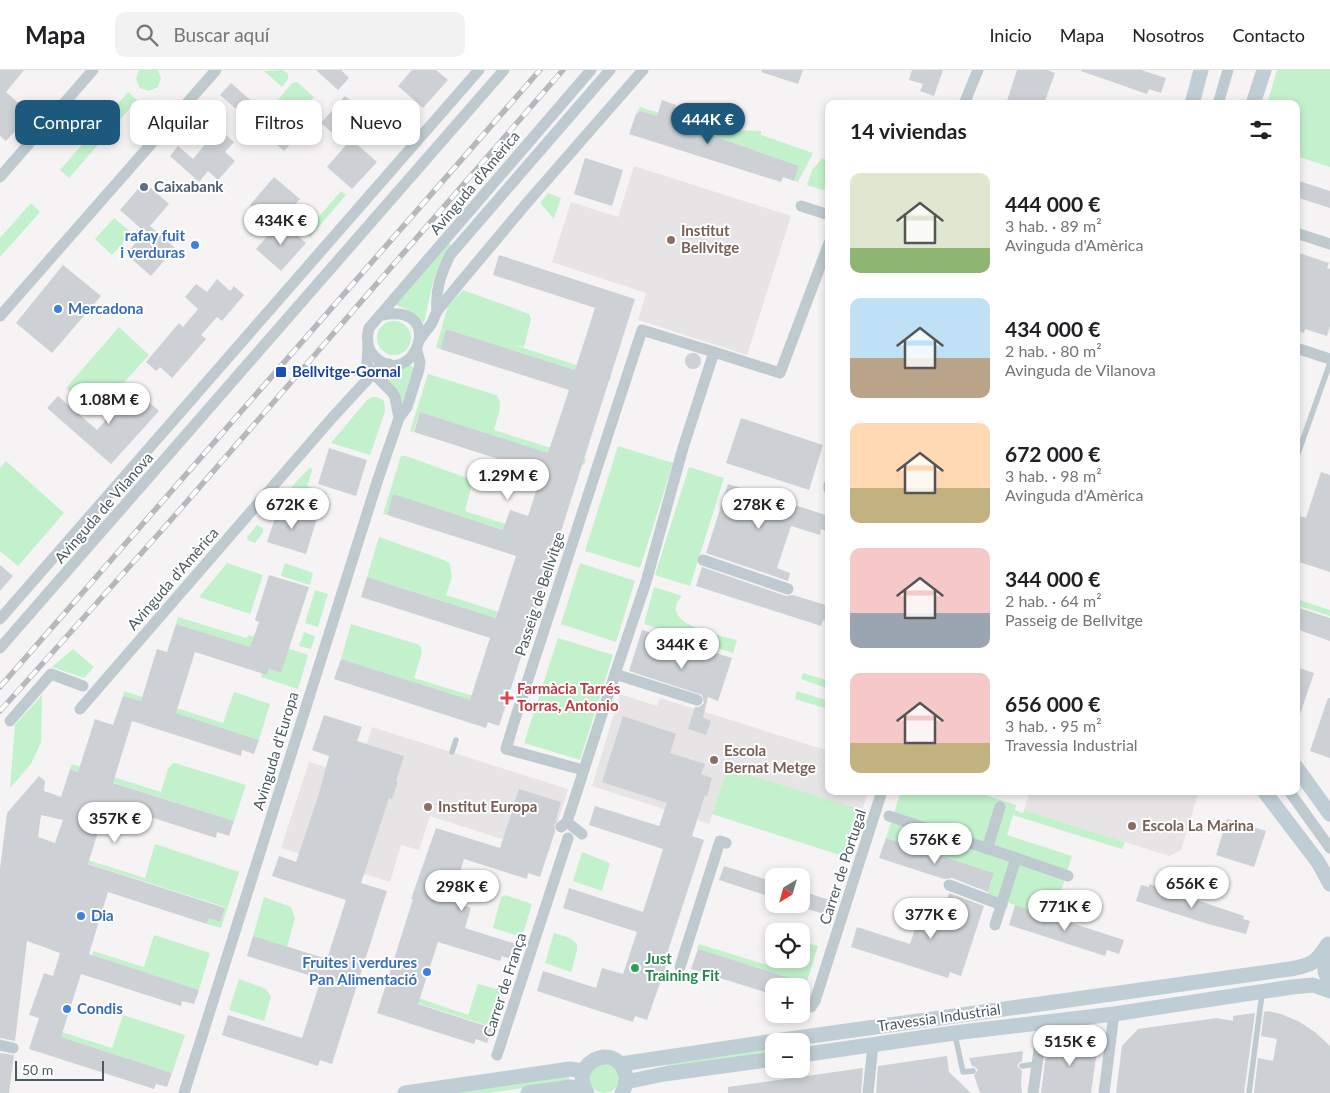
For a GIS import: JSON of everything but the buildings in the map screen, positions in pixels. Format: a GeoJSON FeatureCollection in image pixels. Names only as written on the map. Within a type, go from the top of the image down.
{"type":"FeatureCollection","features":[{"type":"Feature","properties":{"kind":"street"},"geometry":{"type":"LineString","coordinates":[[0,177],[93,70]]}},
{"type":"Feature","properties":{"kind":"street","name":"Avinguda de Vilanova"},"geometry":{"type":"LineString","coordinates":[[0,619],[479,70]]}},
{"type":"Feature","properties":{"kind":"street","name":"Avinguda de Vilanova"},"geometry":{"type":"LineString","coordinates":[[0,648],[504,70]]}},
{"type":"Feature","properties":{"kind":"street","name":"Avinguda d'Amèrica"},"geometry":{"type":"LineString","coordinates":[[368,346],[369,328],[591,70]]}},
{"type":"Feature","properties":{"kind":"street","name":"Avinguda d'Amèrica"},"geometry":{"type":"LineString","coordinates":[[437,311],[436,295],[440,276],[450,255],[610,70]]}},
{"type":"Feature","properties":{"kind":"street","name":"Avinguda d'Amèrica"},"geometry":{"type":"LineString","coordinates":[[80,709],[373,373],[381,366],[404,362],[419,345],[437,311],[526,204],[643,70]]}},
{"type":"Feature","properties":{"kind":"street"},"geometry":{"type":"LineString","coordinates":[[966,100],[978,70]]}},
{"type":"Feature","properties":{"kind":"street"},"geometry":{"type":"LineString","coordinates":[[1193,100],[1201,70]]}},
{"type":"Feature","properties":{"kind":"street"},"geometry":{"type":"LineString","coordinates":[[1219,100],[1228,70]]}},
{"type":"Feature","properties":{"kind":"street"},"geometry":{"type":"LineString","coordinates":[[1254,100],[1264,70]]}},
{"type":"Feature","properties":{"kind":"street"},"geometry":{"type":"LineString","coordinates":[[0,316],[212,72]]}},
{"type":"Feature","properties":{"kind":"street"},"geometry":{"type":"LineString","coordinates":[[801,206],[825,214]]}},
{"type":"Feature","properties":{"kind":"street"},"geometry":{"type":"LineString","coordinates":[[1300,234],[1330,244]]}},
{"type":"Feature","properties":{"kind":"street","name":"Passeig de Bellvitge"},"geometry":{"type":"LineString","coordinates":[[583,770],[506,749],[642,330],[780,373],[825,254]]}},
{"type":"Feature","properties":{"kind":"street"},"geometry":{"type":"LineString","coordinates":[[382,315],[399,313],[408,316],[415,322],[419,330],[419,345]]}},
{"type":"Feature","properties":{"kind":"street"},"geometry":{"type":"LineString","coordinates":[[243,341],[242,352],[245,357],[251,360]]}},
{"type":"Feature","properties":{"kind":"street","name":"Avinguda d'Europa"},"geometry":{"type":"LineString","coordinates":[[184,1093],[314,678],[399,418],[407,406],[418,369],[419,345]]}},
{"type":"Feature","properties":{"kind":"street"},"geometry":{"type":"LineString","coordinates":[[368,346],[367,363],[373,373],[395,397],[399,418]]}},
{"type":"Feature","properties":{"kind":"street"},"geometry":{"type":"LineString","coordinates":[[368,346],[377,358],[389,364]]}},
{"type":"Feature","properties":{"kind":"street"},"geometry":{"type":"LineString","coordinates":[[1300,349],[1330,359]]}},
{"type":"Feature","properties":{"kind":"street"},"geometry":{"type":"LineString","coordinates":[[582,834],[564,825],[646,582],[683,448],[714,352]]}},
{"type":"Feature","properties":{"kind":"street","name":"Avinguda d'Amèrica"},"geometry":{"type":"LineString","coordinates":[[348,400],[363,376],[367,363]]}},
{"type":"Feature","properties":{"kind":"street"},"geometry":{"type":"LineString","coordinates":[[213,376],[221,375],[228,378],[229,386]]}},
{"type":"Feature","properties":{"kind":"street","name":"Avinguda d'Amèrica"},"geometry":{"type":"LineString","coordinates":[[348,400],[370,386],[377,385],[388,388]]}},
{"type":"Feature","properties":{"kind":"street"},"geometry":{"type":"LineString","coordinates":[[703,560],[788,589]]}},
{"type":"Feature","properties":{"kind":"street"},"geometry":{"type":"LineString","coordinates":[[10,721],[51,674],[83,686]]}},
{"type":"Feature","properties":{"kind":"street"},"geometry":{"type":"LineString","coordinates":[[614,674],[697,700]]}},
{"type":"Feature","properties":{"kind":"street"},"geometry":{"type":"LineString","coordinates":[[1300,773],[1330,814]]}},
{"type":"Feature","properties":{"kind":"street","name":"Carrer de Portugal"},"geometry":{"type":"LineString","coordinates":[[811,1007],[815,1001],[830,958],[881,795]]}},
{"type":"Feature","properties":{"kind":"street"},"geometry":{"type":"LineString","coordinates":[[1267,795],[1318,862],[1330,884]]}},
{"type":"Feature","properties":{"kind":"street"},"geometry":{"type":"LineString","coordinates":[[1292,795],[1330,848]]}},
{"type":"Feature","properties":{"kind":"street"},"geometry":{"type":"LineString","coordinates":[[987,849],[1000,807]]}},
{"type":"Feature","properties":{"kind":"street"},"geometry":{"type":"LineString","coordinates":[[889,816],[1068,876]]}},
{"type":"Feature","properties":{"kind":"street","name":"Carrer de França"},"geometry":{"type":"LineString","coordinates":[[497,1055],[568,838]]}},
{"type":"Feature","properties":{"kind":"street"},"geometry":{"type":"LineString","coordinates":[[680,966],[723,840]]}},
{"type":"Feature","properties":{"kind":"street"},"geometry":{"type":"LineString","coordinates":[[995,925],[1016,858]]}},
{"type":"Feature","properties":{"kind":"street"},"geometry":{"type":"LineString","coordinates":[[949,885],[1002,905]]}},
{"type":"Feature","properties":{"kind":"street"},"geometry":{"type":"LineString","coordinates":[[1329,942],[1325,971],[1330,986]]}},
{"type":"Feature","properties":{"kind":"street","name":"Travessia Industrial"},"geometry":{"type":"LineString","coordinates":[[810,1036],[1309,966],[1319,958],[1329,942]]}},
{"type":"Feature","properties":{"kind":"street","name":"Travessia Industrial"},"geometry":{"type":"LineString","coordinates":[[810,1054],[954,1032],[1114,1014],[1313,985],[1330,991]]}},
{"type":"Feature","properties":{"kind":"street"},"geometry":{"type":"LineString","coordinates":[[1104,1093],[1116,1002],[1133,991]]}},
{"type":"Feature","properties":{"kind":"street"},"geometry":{"type":"LineString","coordinates":[[954,1032],[952,1024],[997,1017],[1011,1008]]}},
{"type":"Feature","properties":{"kind":"street"},"geometry":{"type":"LineString","coordinates":[[1033,1093],[1043,1022]]}},
{"type":"Feature","properties":{"kind":"street","name":"Travessia Industrial"},"geometry":{"type":"LineString","coordinates":[[621,1064],[765,1042]]}},
{"type":"Feature","properties":{"kind":"street"},"geometry":{"type":"LineString","coordinates":[[0,1045],[13,1048]]}},
{"type":"Feature","properties":{"kind":"street"},"geometry":{"type":"LineString","coordinates":[[868,1093],[873,1045]]}},
{"type":"Feature","properties":{"kind":"street"},"geometry":{"type":"LineString","coordinates":[[586,1092],[582,1081],[583,1071],[587,1064],[601,1057],[615,1059],[621,1064],[626,1074],[624,1088],[664,1074],[765,1060]]}},
{"type":"Feature","properties":{"kind":"street"},"geometry":{"type":"LineString","coordinates":[[405,1093],[570,1069],[583,1071]]}},
{"type":"Feature","properties":{"kind":"street"},"geometry":{"type":"LineString","coordinates":[[528,1093],[571,1087],[586,1092]]}},
{"type":"Feature","properties":{"kind":"lane"},"geometry":{"type":"LineString","coordinates":[[1300,448],[1330,363]]}},
{"type":"Feature","properties":{"kind":"lane"},"geometry":{"type":"LineString","coordinates":[[452,752],[456,740]]}},
{"type":"Feature","properties":{"kind":"lane"},"geometry":{"type":"LineString","coordinates":[[1249,1093],[1262,992]]}},
{"type":"Feature","properties":{"kind":"lane"},"geometry":{"type":"LineString","coordinates":[[954,1032],[963,1072],[973,1071]]}},
{"type":"Feature","properties":{"kind":"lane"},"geometry":{"type":"LineString","coordinates":[[1022,1066],[1037,1064]]}},
{"type":"Feature","properties":{"kind":"shaded area","name":"Institut Bellvitge"},"geometry":{"type":"Polygon","coordinates":[[[634,166],[791,216],[747,355],[638,320],[646,293],[552,262],[571,202],[618,217],[634,166]]]}},
{"type":"Feature","properties":{"kind":"shaded area","name":"Escola Bernat Metge"},"geometry":{"type":"Polygon","coordinates":[[[620,694],[657,706],[660,698],[825,750],[825,795],[867,795],[862,811],[728,768],[709,824],[592,786],[620,694]]]}},
{"type":"Feature","properties":{"kind":"shaded area","name":"Institut Europa"},"geometry":{"type":"Polygon","coordinates":[[[372,727],[568,789],[548,854],[430,816],[419,850],[401,845],[390,882],[281,848],[309,762],[356,777],[372,727]]]}},
{"type":"Feature","properties":{"kind":"shaded area","name":"Escola La Marina"},"geometry":{"type":"Polygon","coordinates":[[[1029,795],[1198,795],[1181,850],[1169,856],[1024,810],[1029,795]]]}},
{"type":"Feature","properties":{"kind":"green space"},"geometry":{"type":"Polygon","coordinates":[[[139,70],[158,70],[161,78],[158,87],[149,91],[140,88],[136,79],[139,70]]]}},
{"type":"Feature","properties":{"kind":"green space"},"geometry":{"type":"Polygon","coordinates":[[[283,70],[288,74],[288,79],[282,87],[264,71],[283,70]]]}},
{"type":"Feature","properties":{"kind":"green space"},"geometry":{"type":"Polygon","coordinates":[[[1277,70],[1330,70],[1330,167],[1300,157],[1300,100],[1268,100],[1277,70]]]}},
{"type":"Feature","properties":{"kind":"green space"},"geometry":{"type":"Polygon","coordinates":[[[297,82],[314,97],[311,100],[278,100],[292,83],[297,82]]]}},
{"type":"Feature","properties":{"kind":"green space"},"geometry":{"type":"Polygon","coordinates":[[[128,92],[137,100],[130,100],[130,108],[120,120],[120,101],[128,92]]]}},
{"type":"Feature","properties":{"kind":"green space"},"geometry":{"type":"Polygon","coordinates":[[[640,107],[665,115],[678,116],[710,127],[728,130],[761,131],[761,135],[813,153],[798,182],[794,181],[799,166],[641,111],[636,114],[640,107]]]}},
{"type":"Feature","properties":{"kind":"green space"},"geometry":{"type":"Polygon","coordinates":[[[82,145],[98,145],[69,178],[60,170],[82,145]]]}},
{"type":"Feature","properties":{"kind":"green space"},"geometry":{"type":"Polygon","coordinates":[[[822,158],[825,159],[825,191],[807,185],[812,170],[822,158]]]}},
{"type":"Feature","properties":{"kind":"green space"},"geometry":{"type":"Polygon","coordinates":[[[341,191],[346,195],[310,237],[305,233],[341,191]]]}},
{"type":"Feature","properties":{"kind":"green space"},"geometry":{"type":"Polygon","coordinates":[[[548,193],[561,198],[554,219],[540,203],[548,193]]]}},
{"type":"Feature","properties":{"kind":"green space"},"geometry":{"type":"Polygon","coordinates":[[[31,203],[40,212],[0,257],[0,238],[31,203]]]}},
{"type":"Feature","properties":{"kind":"green space"},"geometry":{"type":"Polygon","coordinates":[[[114,218],[132,233],[112,255],[95,239],[114,218]]]}},
{"type":"Feature","properties":{"kind":"green space"},"geometry":{"type":"Polygon","coordinates":[[[449,243],[452,246],[436,273],[424,323],[406,309],[396,305],[449,243]]]}},
{"type":"Feature","properties":{"kind":"green space"},"geometry":{"type":"Polygon","coordinates":[[[463,290],[529,314],[531,319],[524,347],[514,345],[611,376],[610,381],[446,329],[440,349],[436,348],[448,306],[463,290]]]}},
{"type":"Feature","properties":{"kind":"green space"},"geometry":{"type":"Polygon","coordinates":[[[394,321],[406,326],[411,338],[406,350],[394,355],[382,350],[377,338],[382,326],[394,321]]]}},
{"type":"Feature","properties":{"kind":"green space"},"geometry":{"type":"Polygon","coordinates":[[[119,327],[149,355],[95,414],[66,388],[119,327]]]}},
{"type":"Feature","properties":{"kind":"green space"},"geometry":{"type":"Polygon","coordinates":[[[410,365],[414,368],[402,403],[379,374],[380,369],[399,371],[410,365]]]}},
{"type":"Feature","properties":{"kind":"green space"},"geometry":{"type":"Polygon","coordinates":[[[428,374],[496,395],[499,398],[500,407],[494,430],[586,459],[584,465],[420,412],[413,432],[410,431],[428,374]]]}},
{"type":"Feature","properties":{"kind":"green space"},"geometry":{"type":"Polygon","coordinates":[[[373,397],[384,401],[385,411],[370,455],[331,443],[367,400],[373,397]]]}},
{"type":"Feature","properties":{"kind":"green space"},"geometry":{"type":"Polygon","coordinates":[[[618,446],[673,463],[640,568],[585,551],[618,446]]]}},
{"type":"Feature","properties":{"kind":"green space"},"geometry":{"type":"Polygon","coordinates":[[[401,456],[406,456],[470,479],[472,484],[465,511],[558,541],[557,547],[393,495],[387,515],[383,514],[401,456]]]}},
{"type":"Feature","properties":{"kind":"green space"},"geometry":{"type":"Polygon","coordinates":[[[6,461],[64,513],[18,566],[0,551],[0,468],[6,461]]]}},
{"type":"Feature","properties":{"kind":"green space"},"geometry":{"type":"Polygon","coordinates":[[[311,467],[312,471],[307,486],[327,493],[320,514],[281,502],[295,483],[311,467]]]}},
{"type":"Feature","properties":{"kind":"green space"},"geometry":{"type":"Polygon","coordinates":[[[689,467],[724,478],[690,586],[655,575],[689,467]]]}},
{"type":"Feature","properties":{"kind":"green space"},"geometry":{"type":"Polygon","coordinates":[[[257,525],[263,528],[263,532],[255,543],[248,540],[247,537],[257,525]]]}},
{"type":"Feature","properties":{"kind":"green space"},"geometry":{"type":"Polygon","coordinates":[[[379,537],[444,560],[450,564],[452,577],[446,595],[533,623],[531,629],[367,577],[379,537]]]}},
{"type":"Feature","properties":{"kind":"green space"},"geometry":{"type":"Polygon","coordinates":[[[227,563],[263,575],[250,614],[199,597],[227,563]]]}},
{"type":"Feature","properties":{"kind":"green space"},"geometry":{"type":"Polygon","coordinates":[[[285,563],[313,573],[310,585],[281,576],[285,563]]]}},
{"type":"Feature","properties":{"kind":"green space"},"geometry":{"type":"Polygon","coordinates":[[[580,563],[635,581],[616,642],[561,624],[580,563]]]}},
{"type":"Feature","properties":{"kind":"green space"},"geometry":{"type":"Polygon","coordinates":[[[654,587],[682,596],[676,606],[677,614],[683,621],[693,627],[737,640],[733,653],[644,624],[654,587]]]}},
{"type":"Feature","properties":{"kind":"green space"},"geometry":{"type":"Polygon","coordinates":[[[315,590],[328,594],[318,627],[305,623],[315,590]]]}},
{"type":"Feature","properties":{"kind":"green space"},"geometry":{"type":"Polygon","coordinates":[[[1300,600],[1330,610],[1330,616],[1300,606],[1300,600]]]}},
{"type":"Feature","properties":{"kind":"green space"},"geometry":{"type":"Polygon","coordinates":[[[178,617],[246,638],[249,635],[308,655],[298,689],[261,677],[262,673],[267,675],[269,669],[281,673],[285,658],[176,624],[178,617]]]}},
{"type":"Feature","properties":{"kind":"green space"},"geometry":{"type":"Polygon","coordinates":[[[351,624],[417,644],[421,647],[422,652],[414,678],[506,706],[504,712],[341,659],[351,624]]]}},
{"type":"Feature","properties":{"kind":"green space"},"geometry":{"type":"Polygon","coordinates":[[[304,632],[315,636],[311,649],[299,646],[304,632]]]}},
{"type":"Feature","properties":{"kind":"green space"},"geometry":{"type":"Polygon","coordinates":[[[558,638],[613,655],[580,760],[524,743],[558,638]]]}},
{"type":"Feature","properties":{"kind":"green space"},"geometry":{"type":"Polygon","coordinates":[[[73,649],[94,667],[84,678],[52,667],[73,649]]]}},
{"type":"Feature","properties":{"kind":"green space"},"geometry":{"type":"Polygon","coordinates":[[[803,673],[825,680],[825,688],[801,679],[803,673]]]}},
{"type":"Feature","properties":{"kind":"green space"},"geometry":{"type":"Polygon","coordinates":[[[124,691],[223,723],[234,692],[270,704],[259,740],[123,696],[124,691]]]}},
{"type":"Feature","properties":{"kind":"green space"},"geometry":{"type":"Polygon","coordinates":[[[797,691],[825,700],[825,708],[795,699],[797,691]]]}},
{"type":"Feature","properties":{"kind":"green space"},"geometry":{"type":"Polygon","coordinates":[[[42,695],[41,742],[31,764],[10,788],[15,725],[42,695]]]}},
{"type":"Feature","properties":{"kind":"green space"},"geometry":{"type":"Polygon","coordinates":[[[175,763],[246,785],[234,821],[70,769],[72,764],[161,792],[168,769],[175,763]]]}},
{"type":"Feature","properties":{"kind":"green space"},"geometry":{"type":"Polygon","coordinates":[[[728,768],[864,811],[849,858],[712,814],[728,768]]]}},
{"type":"Feature","properties":{"kind":"green space"},"geometry":{"type":"Polygon","coordinates":[[[900,795],[986,795],[1016,805],[1015,810],[1023,813],[1024,810],[1125,842],[1122,849],[1013,815],[1007,835],[1072,856],[1053,917],[987,896],[994,873],[886,838],[900,795]]]}},
{"type":"Feature","properties":{"kind":"green space"},"geometry":{"type":"Polygon","coordinates":[[[155,844],[239,872],[221,928],[207,924],[209,918],[220,922],[225,907],[61,855],[62,852],[145,878],[155,844]]]}},
{"type":"Feature","properties":{"kind":"green space"},"geometry":{"type":"Polygon","coordinates":[[[582,852],[610,863],[602,891],[573,881],[582,852]]]}},
{"type":"Feature","properties":{"kind":"green space"},"geometry":{"type":"Polygon","coordinates":[[[505,895],[532,904],[522,937],[493,928],[501,897],[505,895]]]}},
{"type":"Feature","properties":{"kind":"green space"},"geometry":{"type":"Polygon","coordinates":[[[264,897],[291,907],[295,918],[287,947],[253,936],[264,897]]]}},
{"type":"Feature","properties":{"kind":"green space"},"geometry":{"type":"Polygon","coordinates":[[[554,933],[570,938],[577,944],[571,972],[545,963],[554,933]]]}},
{"type":"Feature","properties":{"kind":"green space"},"geometry":{"type":"Polygon","coordinates":[[[154,935],[210,953],[199,990],[92,955],[93,951],[144,967],[154,935]]]}},
{"type":"Feature","properties":{"kind":"green space"},"geometry":{"type":"Polygon","coordinates":[[[699,944],[765,964],[765,968],[810,968],[810,944],[818,946],[808,978],[787,978],[697,949],[699,944]]]}},
{"type":"Feature","properties":{"kind":"green space"},"geometry":{"type":"Polygon","coordinates":[[[239,979],[266,989],[271,997],[264,1021],[229,1010],[239,979]]]}},
{"type":"Feature","properties":{"kind":"green space"},"geometry":{"type":"Polygon","coordinates":[[[478,984],[504,991],[492,1027],[386,993],[387,987],[468,1015],[478,984]]]}},
{"type":"Feature","properties":{"kind":"green space"},"geometry":{"type":"Polygon","coordinates":[[[123,1015],[185,1035],[172,1073],[36,1029],[37,1024],[112,1048],[123,1015]]]}},
{"type":"Feature","properties":{"kind":"green space"},"geometry":{"type":"Polygon","coordinates":[[[765,1047],[765,1054],[668,1069],[666,1061],[765,1047]]]}},
{"type":"Feature","properties":{"kind":"green space"},"geometry":{"type":"Polygon","coordinates":[[[604,1063],[614,1068],[619,1078],[614,1088],[604,1093],[594,1088],[589,1078],[594,1068],[604,1063]]]}},
{"type":"Feature","properties":{"kind":"green space"},"geometry":{"type":"Polygon","coordinates":[[[568,1075],[570,1081],[489,1093],[441,1093],[568,1075]]]}},
{"type":"Feature","properties":{"kind":"tunnel"},"geometry":{"type":"LineString","coordinates":[[934,935],[937,926]]}},
{"type":"Feature","properties":{"kind":"railway"},"geometry":{"type":"LineString","coordinates":[[0,687],[540,70]]}},
{"type":"Feature","properties":{"kind":"railway"},"geometry":{"type":"LineString","coordinates":[[0,711],[163,529],[563,70]]}},
{"type":"Feature","properties":{"kind":"place","name":"Caixabank"},"geometry":{"type":"Point","coordinates":[144,187]}},
{"type":"Feature","properties":{"kind":"place","name":"Institut Bellvitge"},"geometry":{"type":"Point","coordinates":[671,240]}},
{"type":"Feature","properties":{"kind":"place","name":"rafay fuit i verduras"},"geometry":{"type":"Point","coordinates":[195,245]}},
{"type":"Feature","properties":{"kind":"place","name":"Mercadona"},"geometry":{"type":"Point","coordinates":[58,309]}},
{"type":"Feature","properties":{"kind":"place","name":"Bellvitge-Gornal"},"geometry":{"type":"Point","coordinates":[281,372]}},
{"type":"Feature","properties":{"kind":"place","name":"Farmàcia Tarrés Torras, Antonio"},"geometry":{"type":"Point","coordinates":[507,698]}},
{"type":"Feature","properties":{"kind":"place","name":"Escola Bernat Metge"},"geometry":{"type":"Point","coordinates":[714,760]}},
{"type":"Feature","properties":{"kind":"place","name":"Institut Europa"},"geometry":{"type":"Point","coordinates":[428,807]}},
{"type":"Feature","properties":{"kind":"place","name":"Escola La Marina"},"geometry":{"type":"Point","coordinates":[1132,826]}},
{"type":"Feature","properties":{"kind":"place","name":"Dia"},"geometry":{"type":"Point","coordinates":[81,916]}},
{"type":"Feature","properties":{"kind":"place","name":"Just Training Fit"},"geometry":{"type":"Point","coordinates":[635,968]}},
{"type":"Feature","properties":{"kind":"place","name":"Fruites i verdures Pan Alimentació"},"geometry":{"type":"Point","coordinates":[427,972]}},
{"type":"Feature","properties":{"kind":"place","name":"Condis"},"geometry":{"type":"Point","coordinates":[67,1009]}}]}
